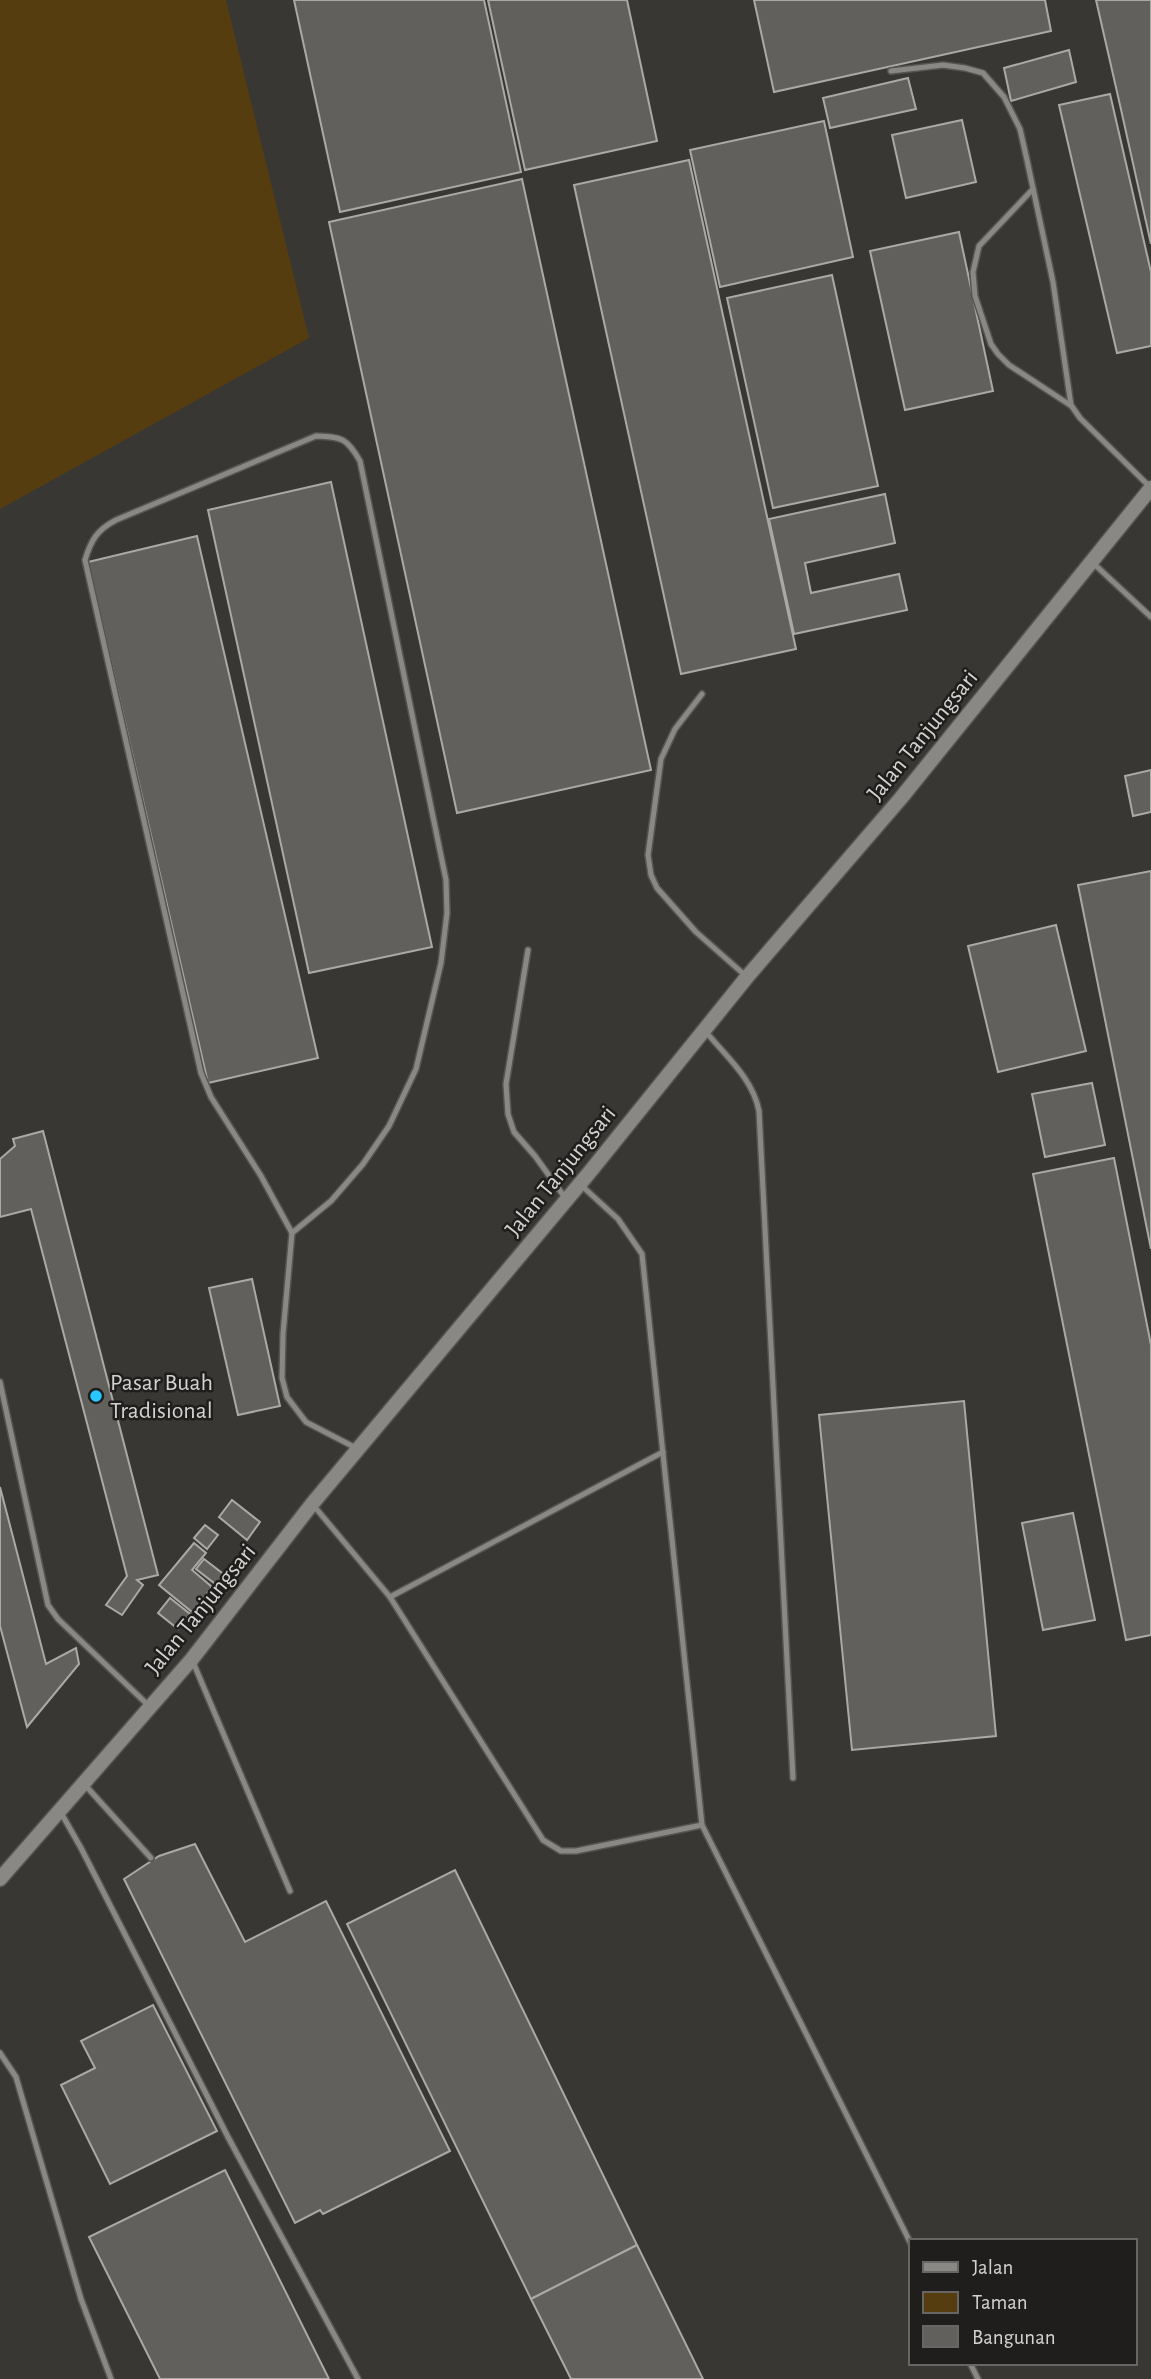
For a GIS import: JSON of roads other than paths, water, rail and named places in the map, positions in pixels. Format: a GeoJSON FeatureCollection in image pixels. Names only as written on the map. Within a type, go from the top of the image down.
{"type":"FeatureCollection","features":[{"type":"Feature","properties":{"kind":"main road","name":"Jalan Tanjungsari"},"geometry":{"type":"LineString","coordinates":[[0,1879],[192,1659],[312,1504],[566,1200],[747,977],[901,798],[1151,488]]}},
{"type":"Feature","properties":{"kind":"lane"},"geometry":{"type":"LineString","coordinates":[[891,71],[943,65],[965,68],[984,74],[1004,97],[1020,129],[1053,282],[1071,405]]}},
{"type":"Feature","properties":{"kind":"lane"},"geometry":{"type":"LineString","coordinates":[[1033,189],[979,246],[973,272],[975,296],[991,344],[1009,365],[1071,405],[1080,418],[1151,488]]}},
{"type":"Feature","properties":{"kind":"lane"},"geometry":{"type":"LineString","coordinates":[[292,1233],[331,1201],[363,1164],[390,1126],[416,1069],[441,963],[447,913],[446,880],[360,461],[351,445],[337,437],[316,436],[102,527],[90,541],[85,560],[201,1073],[211,1097],[261,1176],[292,1233],[283,1334],[282,1378],[287,1396],[306,1422],[359,1450]]}},
{"type":"Feature","properties":{"kind":"lane"},"geometry":{"type":"LineString","coordinates":[[1092,562],[1151,617]]}},
{"type":"Feature","properties":{"kind":"lane"},"geometry":{"type":"LineString","coordinates":[[702,694],[675,729],[661,759],[648,855],[651,875],[657,888],[696,932],[747,977]]}},
{"type":"Feature","properties":{"kind":"lane"},"geometry":{"type":"LineString","coordinates":[[528,950],[506,1084],[508,1114],[514,1132],[535,1156],[566,1200]]}},
{"type":"Feature","properties":{"kind":"lane"},"geometry":{"type":"LineString","coordinates":[[704,1030],[739,1070],[756,1096],[759,1111],[793,1778]]}},
{"type":"Feature","properties":{"kind":"lane"},"geometry":{"type":"LineString","coordinates":[[579,1184],[618,1219],[642,1254],[702,1825],[909,2240]]}},
{"type":"Feature","properties":{"kind":"lane"},"geometry":{"type":"LineString","coordinates":[[0,1382],[48,1605],[58,1619],[150,1707]]}},
{"type":"Feature","properties":{"kind":"lane"},"geometry":{"type":"LineString","coordinates":[[390,1597],[663,1452]]}},
{"type":"Feature","properties":{"kind":"lane"},"geometry":{"type":"LineString","coordinates":[[312,1504],[390,1597],[543,1840],[561,1851],[576,1851],[702,1825]]}},
{"type":"Feature","properties":{"kind":"lane"},"geometry":{"type":"LineString","coordinates":[[192,1659],[290,1891]]}},
{"type":"Feature","properties":{"kind":"lane"},"geometry":{"type":"LineString","coordinates":[[83,1783],[151,1858]]}},
{"type":"Feature","properties":{"kind":"lane"},"geometry":{"type":"LineString","coordinates":[[60,1811],[228,2137],[358,2379]]}},
{"type":"Feature","properties":{"kind":"lane"},"geometry":{"type":"LineString","coordinates":[[0,2053],[16,2077],[81,2299],[111,2379]]}},
{"type":"Feature","properties":{"kind":"place","name":"Pasar Buah Tradisional"},"geometry":{"type":"Point","coordinates":[96,1396]}}]}
